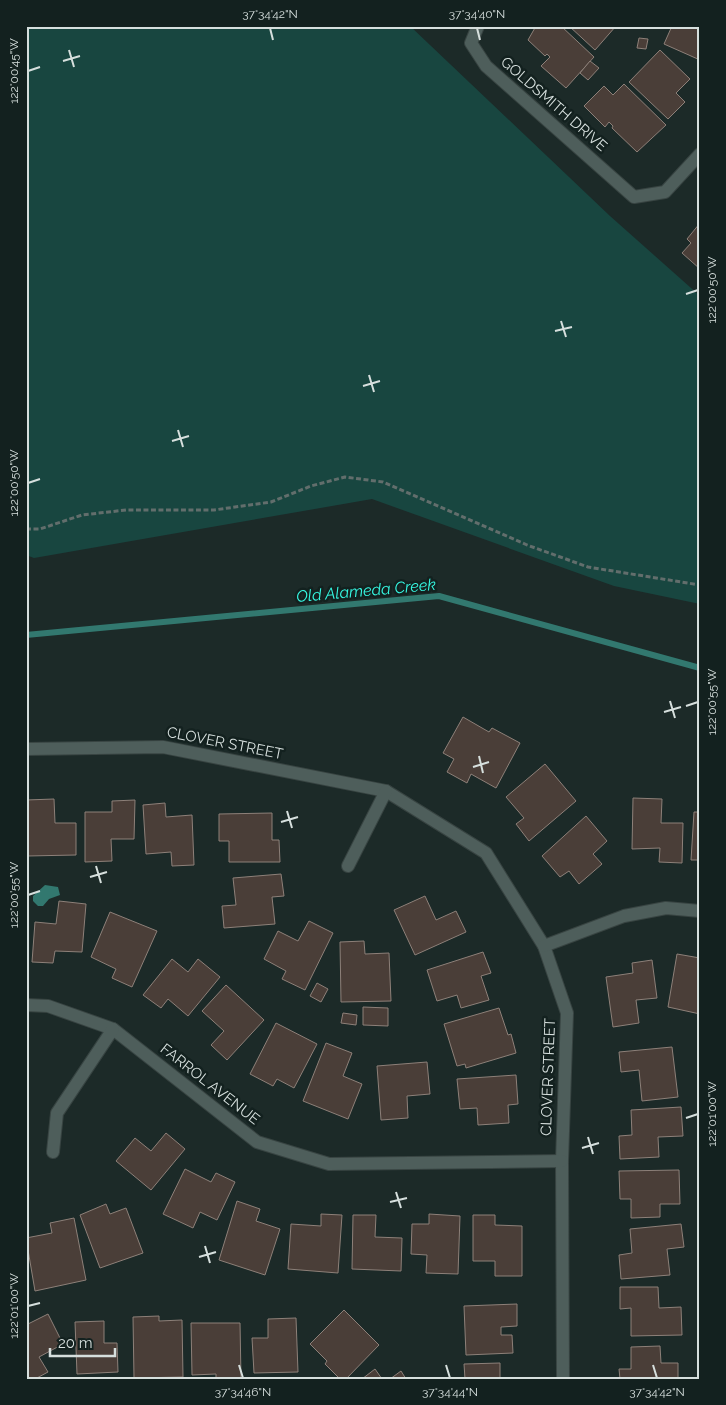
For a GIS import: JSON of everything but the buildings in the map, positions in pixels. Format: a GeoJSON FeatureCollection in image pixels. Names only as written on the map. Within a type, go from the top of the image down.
{"type":"FeatureCollection","features":[{"type":"Feature","properties":{"kind":"street","name":"GOLDSMITH DRIVE"},"geometry":{"type":"LineString","coordinates":[[478,26],[471,44],[486,66],[634,197],[665,192],[700,154]]}},
{"type":"Feature","properties":{"kind":"street","name":"CLOVER STREET"},"geometry":{"type":"LineString","coordinates":[[26,749],[163,746],[386,790],[486,853],[544,946],[567,1013],[562,1161],[563,1379]]}},
{"type":"Feature","properties":{"kind":"street"},"geometry":{"type":"LineString","coordinates":[[348,866],[386,790]]}},
{"type":"Feature","properties":{"kind":"street"},"geometry":{"type":"LineString","coordinates":[[544,946],[624,916],[666,908],[700,911]]}},
{"type":"Feature","properties":{"kind":"street","name":"FARROL AVENUE"},"geometry":{"type":"LineString","coordinates":[[26,1005],[48,1006],[113,1029],[257,1142],[329,1164],[562,1161]]}},
{"type":"Feature","properties":{"kind":"street"},"geometry":{"type":"LineString","coordinates":[[53,1152],[57,1113],[113,1029]]}},
{"type":"Feature","properties":{"kind":"path"},"geometry":{"type":"LineString","coordinates":[[26,529],[40,529],[82,515],[126,510],[214,510],[271,502],[311,486],[345,477],[383,482],[526,545],[588,567],[700,585]]}},
{"type":"Feature","properties":{"kind":"shaded area"},"geometry":{"type":"Polygon","coordinates":[[[26,26],[410,26],[610,216],[700,296],[700,604],[614,586],[372,499],[34,558],[26,555],[26,26]]]}},
{"type":"Feature","properties":{"kind":"shaded area"},"geometry":{"type":"Polygon","coordinates":[[[45,885],[58,887],[60,895],[49,899],[43,906],[38,906],[33,901],[33,896],[45,885]]]}},
{"type":"Feature","properties":{"kind":"waterway","name":"Old Alameda Creek"},"geometry":{"type":"LineString","coordinates":[[26,635],[439,596],[700,668]]}}]}
